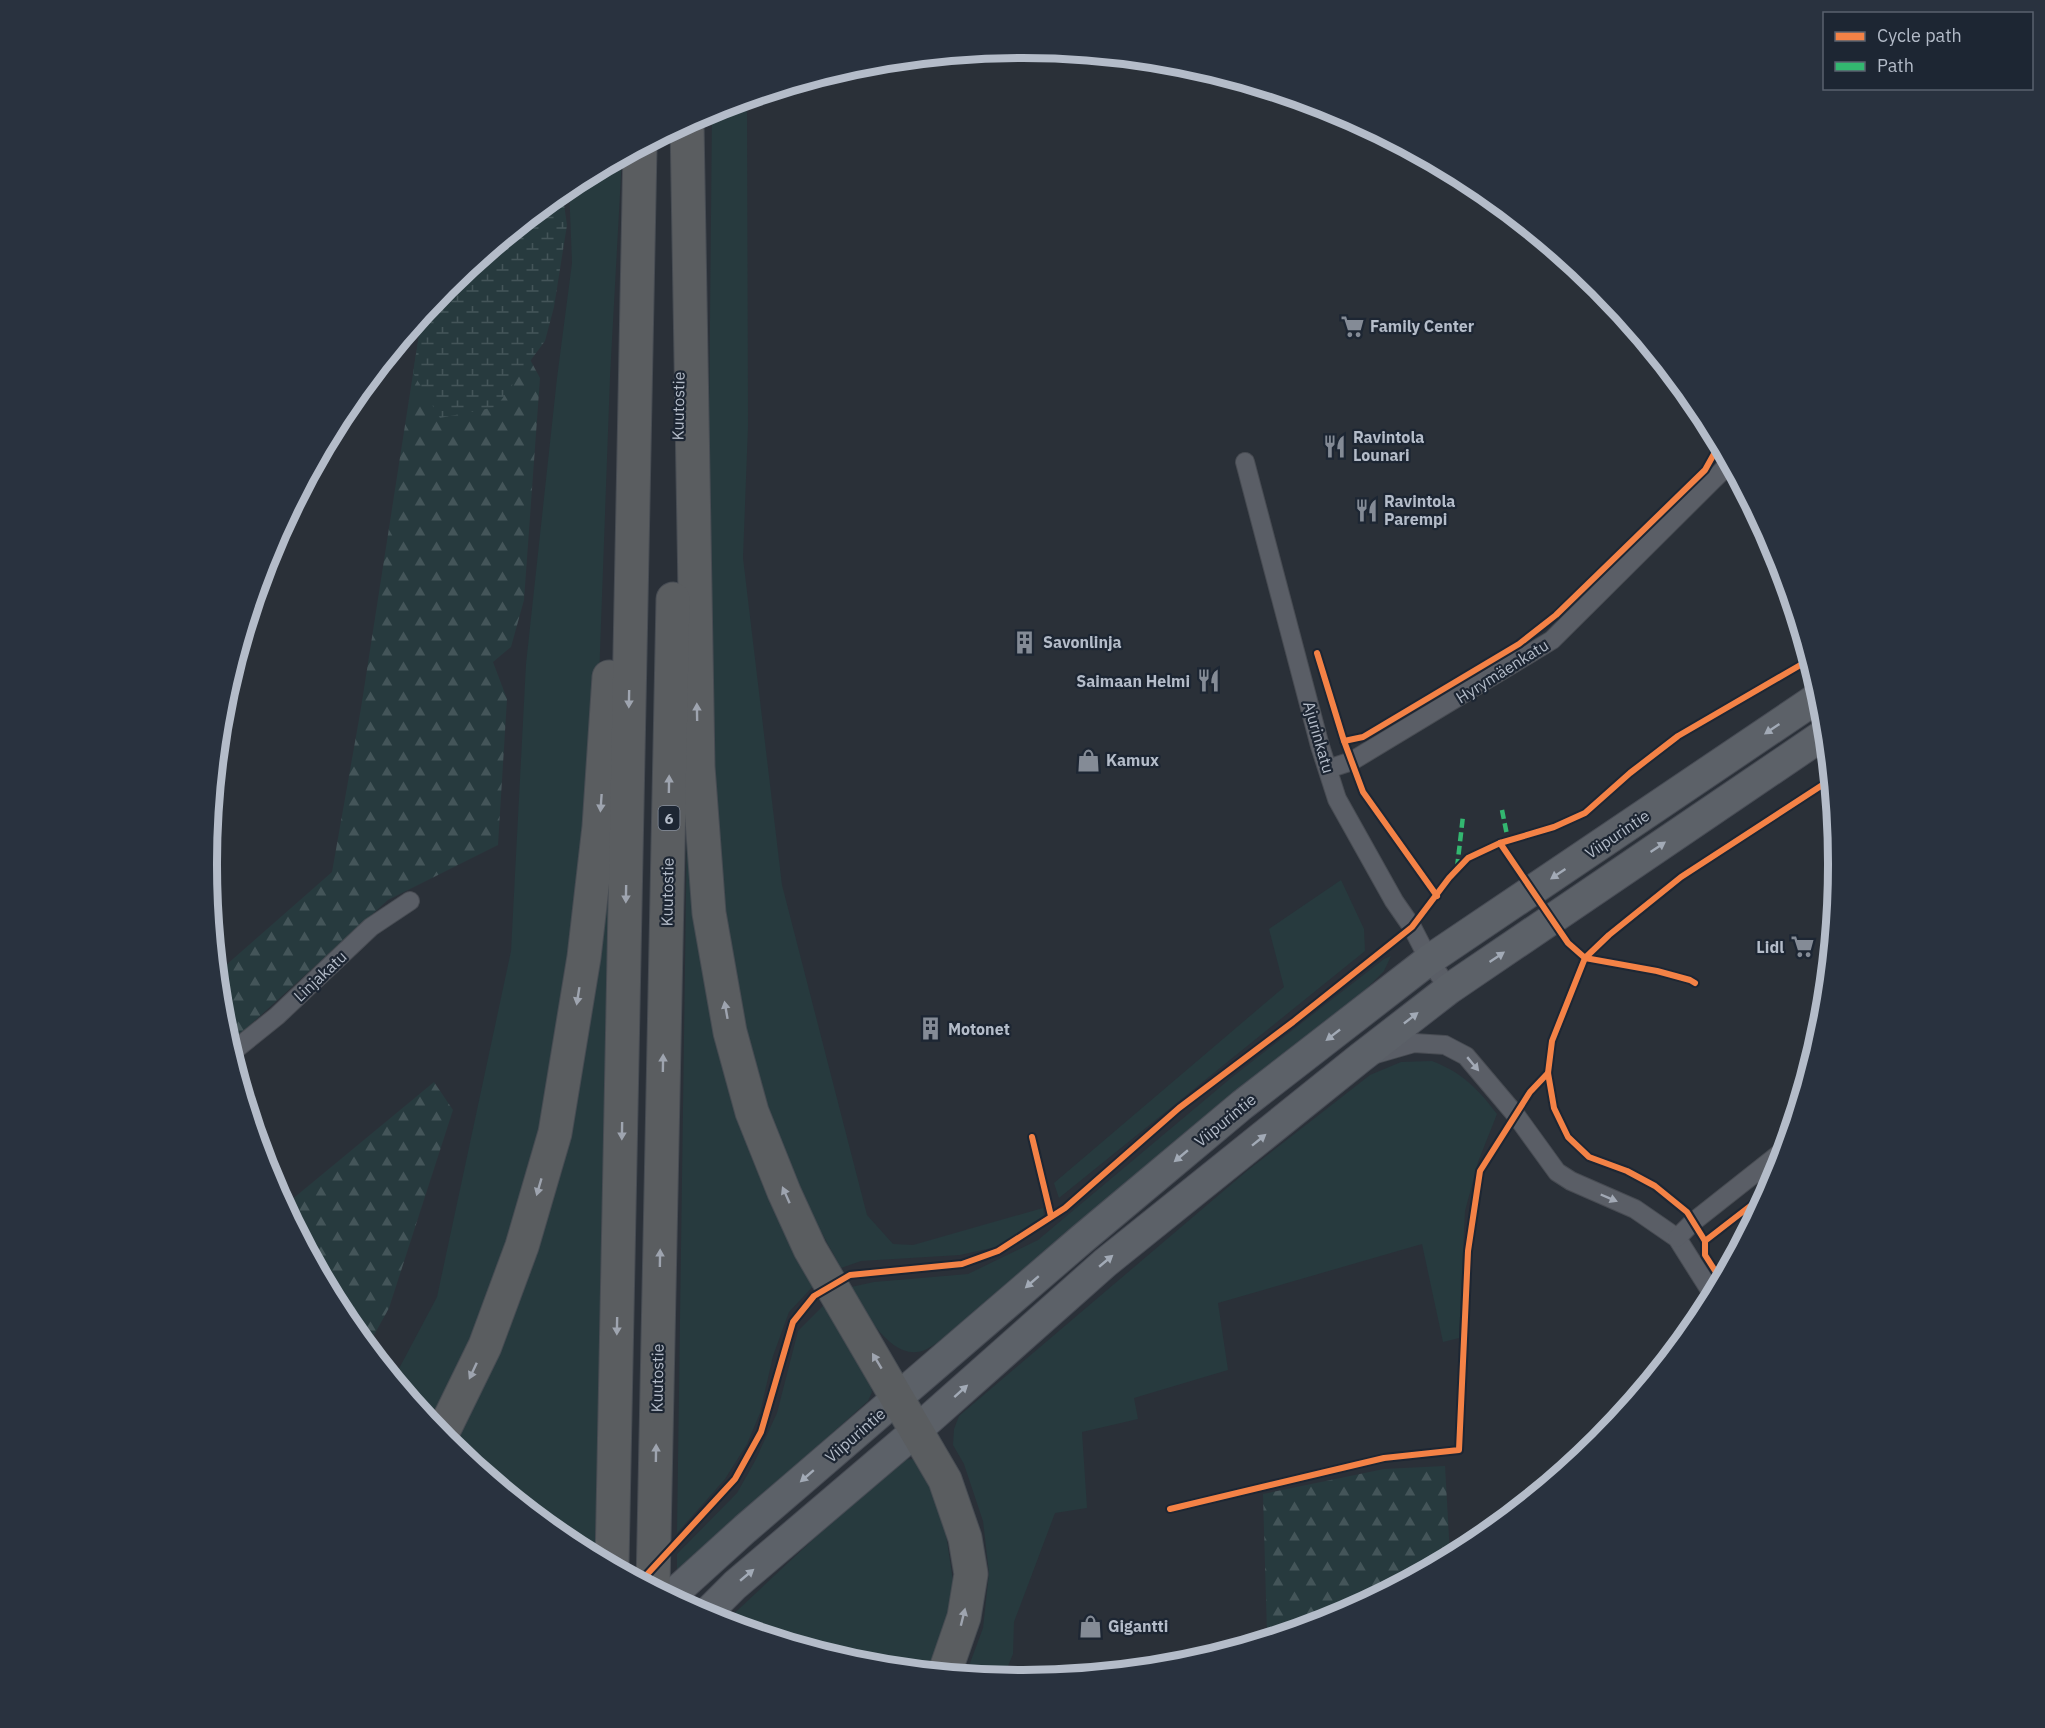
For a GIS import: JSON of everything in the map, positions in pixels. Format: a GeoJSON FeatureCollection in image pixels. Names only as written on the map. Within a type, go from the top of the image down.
{"type":"FeatureCollection","features":[{"type":"Feature","properties":{"kind":"highway"},"geometry":{"type":"LineString","coordinates":[[685,133],[698,767],[709,913],[730,1032],[752,1112],[784,1192],[810,1249],[945,1480],[964,1538],[971,1574],[964,1617],[947,1666]]}},
{"type":"Feature","properties":{"kind":"highway","name":"Kuutostie"},"geometry":{"type":"LineString","coordinates":[[653,1579],[685,133]]}},
{"type":"Feature","properties":{"kind":"highway"},"geometry":{"type":"LineString","coordinates":[[612,1557],[640,156]]}},
{"type":"Feature","properties":{"kind":"highway"},"geometry":{"type":"LineString","coordinates":[[446,1426],[485,1346],[522,1246],[555,1133],[580,980],[599,827],[639,200]]}},
{"type":"Feature","properties":{"kind":"main road","name":"Viipurintie"},"geometry":{"type":"LineString","coordinates":[[677,1591],[898,1397],[1242,1105],[1429,960],[1812,702]]}},
{"type":"Feature","properties":{"kind":"main road","name":"Viipurintie"},"geometry":{"type":"LineString","coordinates":[[713,1607],[735,1585],[917,1430],[1105,1263],[1449,989],[1818,739]]}},
{"type":"Feature","properties":{"kind":"street","name":"Ajurinkatu"},"geometry":{"type":"LineString","coordinates":[[1245,462],[1337,799],[1394,901],[1449,989]]}},
{"type":"Feature","properties":{"kind":"street","name":"Hyrymäenkatu"},"geometry":{"type":"LineString","coordinates":[[1328,769],[1352,761],[1552,640],[1724,469]]}},
{"type":"Feature","properties":{"kind":"street","name":"Linjakatu"},"geometry":{"type":"LineString","coordinates":[[238,1047],[277,1016],[371,927],[410,901]]}},
{"type":"Feature","properties":{"kind":"street"},"geometry":{"type":"LineString","coordinates":[[1360,1059],[1414,1043],[1445,1046],[1466,1056],[1515,1114],[1557,1172],[1570,1181],[1635,1209],[1677,1238],[1708,1287]]}},
{"type":"Feature","properties":{"kind":"street"},"geometry":{"type":"LineString","coordinates":[[1677,1238],[1693,1222],[1771,1160]]}},
{"type":"Feature","properties":{"kind":"green space"},"geometry":{"type":"Polygon","coordinates":[[[747,107],[748,426],[743,558],[782,885],[867,1215],[893,1244],[913,1245],[1043,1208],[1044,1216],[996,1247],[960,1255],[861,1261],[841,1268],[814,1219],[783,1153],[751,1060],[736,983],[718,852],[707,639],[712,121],[747,107]]]}},
{"type":"Feature","properties":{"kind":"green space"},"geometry":{"type":"Polygon","coordinates":[[[622,165],[610,377],[599,679],[578,895],[536,1153],[507,1255],[470,1342],[435,1415],[397,1371],[437,1297],[511,951],[526,664],[572,263],[569,198],[622,165]]]}},
{"type":"Feature","properties":{"kind":"green space"},"geometry":{"type":"Polygon","coordinates":[[[564,202],[567,225],[554,307],[545,341],[496,407],[440,418],[413,373],[420,330],[491,258],[564,202]]]}},
{"type":"Feature","properties":{"kind":"green space"},"geometry":{"type":"Polygon","coordinates":[[[455,292],[513,328],[540,378],[524,600],[511,647],[493,662],[507,699],[498,845],[388,900],[236,1038],[224,967],[332,872],[361,708],[420,330],[455,292]]]}},
{"type":"Feature","properties":{"kind":"green space"},"geometry":{"type":"Polygon","coordinates":[[[687,823],[697,901],[817,1282],[789,1312],[773,1356],[760,1413],[747,1444],[725,1479],[677,1533],[687,823]]]}},
{"type":"Feature","properties":{"kind":"green space"},"geometry":{"type":"Polygon","coordinates":[[[609,864],[595,1547],[532,1503],[491,1470],[457,1438],[521,1292],[562,1171],[584,1056],[609,864]]]}},
{"type":"Feature","properties":{"kind":"green space"},"geometry":{"type":"Polygon","coordinates":[[[1341,880],[1364,929],[1365,951],[1059,1198],[1054,1183],[1284,987],[1269,929],[1341,880]]]}},
{"type":"Feature","properties":{"kind":"green space"},"geometry":{"type":"Polygon","coordinates":[[[1391,956],[1384,971],[1362,993],[937,1343],[915,1352],[903,1350],[891,1343],[872,1322],[851,1287],[874,1282],[968,1274],[1038,1240],[1231,1078],[1384,959],[1391,956]]]}},
{"type":"Feature","properties":{"kind":"green space"},"geometry":{"type":"Polygon","coordinates":[[[1432,1061],[1453,1071],[1469,1083],[1497,1114],[1478,1162],[1465,1211],[1459,1338],[1443,1342],[1422,1244],[1218,1303],[1228,1370],[1134,1398],[1138,1419],[1082,1432],[1087,1508],[1055,1513],[1014,1622],[1013,1654],[1007,1669],[968,1668],[983,1628],[989,1573],[983,1521],[964,1464],[953,1445],[954,1429],[959,1416],[1247,1171],[1370,1075],[1401,1062],[1432,1061]]]}},
{"type":"Feature","properties":{"kind":"green space"},"geometry":{"type":"Polygon","coordinates":[[[434,1082],[453,1110],[389,1308],[372,1339],[325,1267],[291,1200],[434,1082]]]}},
{"type":"Feature","properties":{"kind":"green space"},"geometry":{"type":"Polygon","coordinates":[[[825,1304],[868,1373],[872,1392],[868,1401],[677,1572],[677,1554],[737,1493],[755,1461],[777,1413],[798,1331],[825,1304]]]}},
{"type":"Feature","properties":{"kind":"green space"},"geometry":{"type":"Polygon","coordinates":[[[917,1459],[942,1508],[953,1581],[948,1623],[934,1665],[865,1654],[814,1642],[732,1615],[898,1460],[917,1459]]]}},
{"type":"Feature","properties":{"kind":"green space"},"geometry":{"type":"Polygon","coordinates":[[[1445,1466],[1449,1547],[1379,1586],[1331,1608],[1267,1631],[1263,1494],[1384,1469],[1445,1466]]]}},
{"type":"Feature","properties":{"kind":"marked path"},"geometry":{"type":"LineString","coordinates":[[1502,810],[1508,840]]}},
{"type":"Feature","properties":{"kind":"marked path"},"geometry":{"type":"LineString","coordinates":[[1457,868],[1463,816]]}},
{"type":"Feature","properties":{"kind":"cycle path"},"geometry":{"type":"LineString","coordinates":[[1344,741],[1363,737],[1519,644],[1556,615],[1705,470],[1715,453]]}},
{"type":"Feature","properties":{"kind":"cycle path"},"geometry":{"type":"LineString","coordinates":[[1317,653],[1344,741],[1363,792],[1437,896]]}},
{"type":"Feature","properties":{"kind":"cycle path"},"geometry":{"type":"LineString","coordinates":[[646,1576],[735,1479],[761,1432],[793,1322],[814,1296],[850,1275],[962,1264],[998,1251],[1065,1208],[1179,1108],[1293,1022],[1412,927],[1449,878],[1468,858],[1500,843],[1554,827],[1585,813],[1630,773],[1678,736],[1803,664]]}},
{"type":"Feature","properties":{"kind":"cycle path"},"geometry":{"type":"LineString","coordinates":[[1716,1273],[1705,1255],[1705,1241],[1687,1212],[1655,1186],[1627,1171],[1589,1157],[1568,1137],[1554,1108],[1548,1073],[1552,1041],[1585,958],[1609,935],[1681,877],[1823,784]]}},
{"type":"Feature","properties":{"kind":"cycle path"},"geometry":{"type":"LineString","coordinates":[[1500,843],[1568,943],[1585,958],[1657,971],[1695,983]]}},
{"type":"Feature","properties":{"kind":"cycle path"},"geometry":{"type":"LineString","coordinates":[[1170,1509],[1384,1458],[1459,1450],[1468,1251],[1480,1171],[1530,1092],[1548,1073]]}},
{"type":"Feature","properties":{"kind":"cycle path"},"geometry":{"type":"LineString","coordinates":[[1032,1137],[1051,1216]]}},
{"type":"Feature","properties":{"kind":"cycle path"},"geometry":{"type":"LineString","coordinates":[[1705,1241],[1752,1205]]}},
{"type":"Feature","properties":{"kind":"place","name":"Family Center"},"geometry":{"type":"Point","coordinates":[1352,326]}},
{"type":"Feature","properties":{"kind":"place","name":"Ravintola Lounari"},"geometry":{"type":"Point","coordinates":[1335,446]}},
{"type":"Feature","properties":{"kind":"place","name":"Ravintola Parempi"},"geometry":{"type":"Point","coordinates":[1366,510]}},
{"type":"Feature","properties":{"kind":"place","name":"Savonlinja"},"geometry":{"type":"Point","coordinates":[1025,642]}},
{"type":"Feature","properties":{"kind":"place","name":"Saimaan Helmi"},"geometry":{"type":"Point","coordinates":[1208,681]}},
{"type":"Feature","properties":{"kind":"place","name":"Kamux"},"geometry":{"type":"Point","coordinates":[1088,760]}},
{"type":"Feature","properties":{"kind":"place","name":"Lidl"},"geometry":{"type":"Point","coordinates":[1802,947]}},
{"type":"Feature","properties":{"kind":"place","name":"Motonet"},"geometry":{"type":"Point","coordinates":[930,1029]}},
{"type":"Feature","properties":{"kind":"place","name":"Gigantti"},"geometry":{"type":"Point","coordinates":[1090,1626]}}]}
